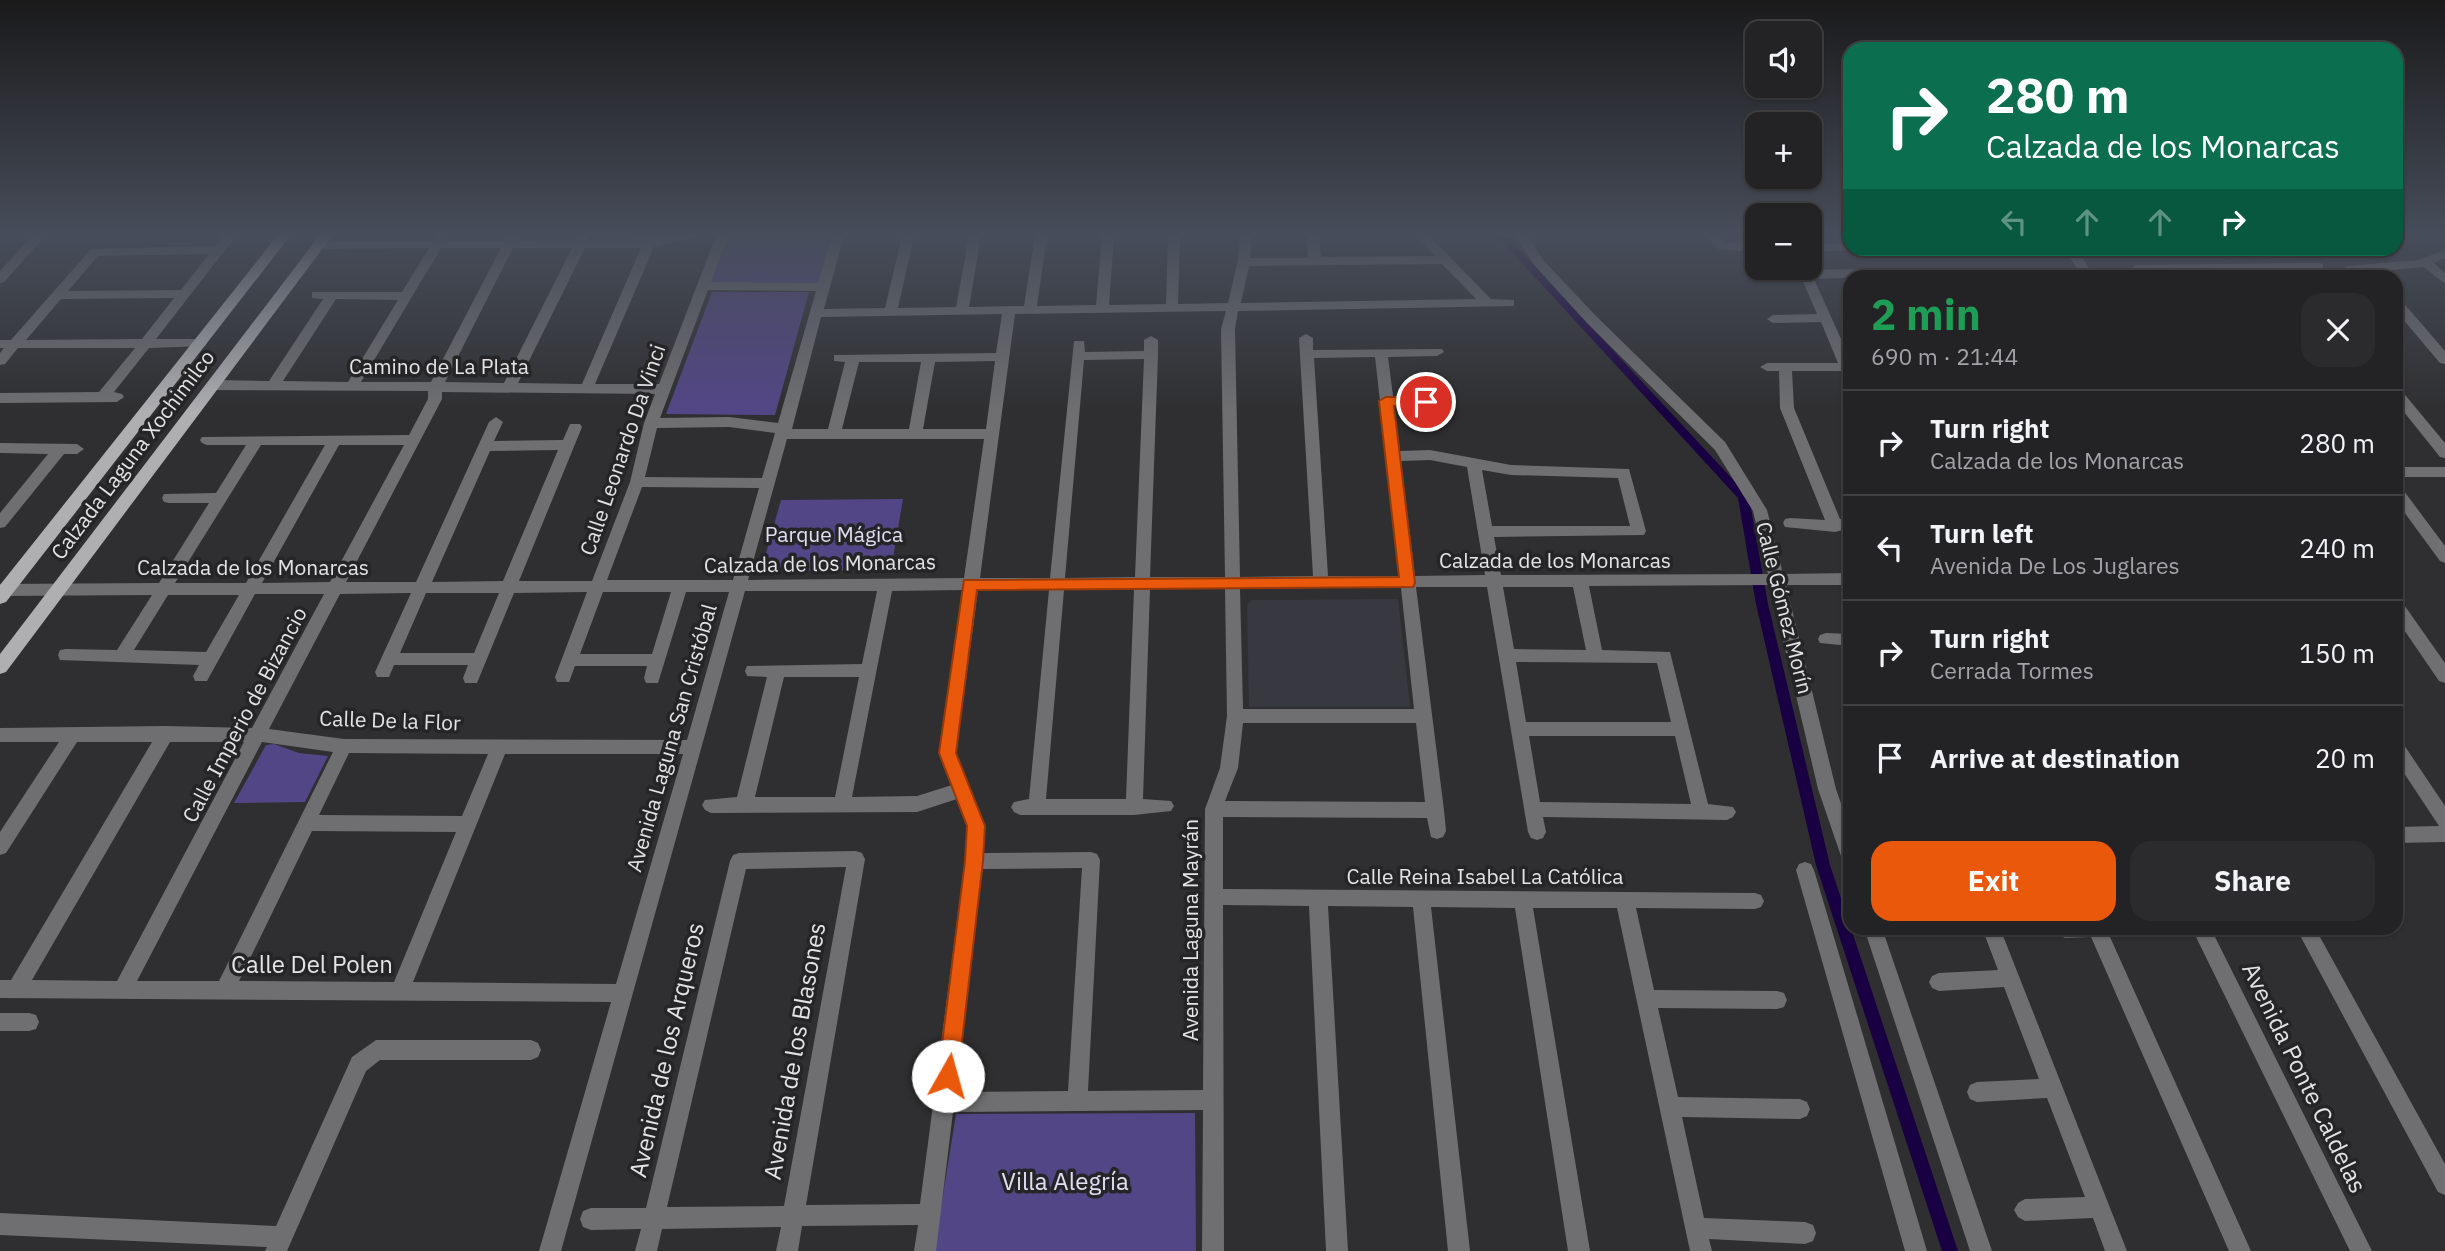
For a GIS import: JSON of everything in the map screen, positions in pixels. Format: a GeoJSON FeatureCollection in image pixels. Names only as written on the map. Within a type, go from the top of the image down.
{"type":"FeatureCollection","features":[{"type":"Feature","properties":{"kind":"main road","name":"Calzada Laguna Xochimilco"},"geometry":{"type":"LineString","coordinates":[[2,592],[238,294]]}},
{"type":"Feature","properties":{"kind":"main road","name":"Calzada Laguna Xochimilco"},"geometry":{"type":"LineString","coordinates":[[0,667],[283,294]]}},
{"type":"Feature","properties":{"kind":"street"},"geometry":{"type":"LineString","coordinates":[[0,361],[57,295],[137,294]]}},
{"type":"Feature","properties":{"kind":"street"},"geometry":{"type":"LineString","coordinates":[[0,398],[110,397],[186,294]]}},
{"type":"Feature","properties":{"kind":"street","name":"Calle Imperio de Bizancio"},"geometry":{"type":"LineString","coordinates":[[123,988],[337,588],[435,399],[435,388],[483,294]]}},
{"type":"Feature","properties":{"kind":"street"},"geometry":{"type":"LineString","coordinates":[[508,389],[555,294]]}},
{"type":"Feature","properties":{"kind":"street"},"geometry":{"type":"LineString","coordinates":[[586,389],[627,294]]}},
{"type":"Feature","properties":{"kind":"street","name":"Calle Leonardo Da Vinci"},"geometry":{"type":"LineString","coordinates":[[563,677],[637,482],[651,423],[701,294]]}},
{"type":"Feature","properties":{"kind":"street","name":"Avenida Laguna San Cristóbal"},"geometry":{"type":"LineString","coordinates":[[550,1251],[737,587],[784,432],[820,294]]}},
{"type":"Feature","properties":{"kind":"street"},"geometry":{"type":"LineString","coordinates":[[891,310],[895,294]]}},
{"type":"Feature","properties":{"kind":"street"},"geometry":{"type":"LineString","coordinates":[[962,309],[965,294]]}},
{"type":"Feature","properties":{"kind":"street"},"geometry":{"type":"LineString","coordinates":[[1030,308],[1032,294]]}},
{"type":"Feature","properties":{"kind":"street"},"geometry":{"type":"LineString","coordinates":[[1102,308],[1103,294]]}},
{"type":"Feature","properties":{"kind":"street"},"geometry":{"type":"LineString","coordinates":[[1172,294],[1172,307]]}},
{"type":"Feature","properties":{"kind":"street","name":"Avenida Laguna Mayrán"},"geometry":{"type":"LineString","coordinates":[[1213,1251],[1214,809],[1229,768],[1235,716],[1228,329],[1236,294]]}},
{"type":"Feature","properties":{"kind":"street"},"geometry":{"type":"LineString","coordinates":[[1479,294],[1487,303]]}},
{"type":"Feature","properties":{"kind":"street","name":"Calle Gómez Morín"},"geometry":{"type":"LineString","coordinates":[[1568,294],[1720,446],[1760,510],[1775,581],[1828,789],[1843,835]]}},
{"type":"Feature","properties":{"kind":"street"},"geometry":{"type":"LineString","coordinates":[[1814,294],[1843,360]]}},
{"type":"Feature","properties":{"kind":"street"},"geometry":{"type":"LineString","coordinates":[[316,295],[406,296]]}},
{"type":"Feature","properties":{"kind":"street"},"geometry":{"type":"LineString","coordinates":[[272,386],[332,295]]}},
{"type":"Feature","properties":{"kind":"street"},"geometry":{"type":"LineString","coordinates":[[351,387],[406,296]]}},
{"type":"Feature","properties":{"kind":"street"},"geometry":{"type":"LineString","coordinates":[[816,313],[1508,303]]}},
{"type":"Feature","properties":{"kind":"street"},"geometry":{"type":"LineString","coordinates":[[925,1251],[974,861],[976,826],[948,753],[1009,309]]}},
{"type":"Feature","properties":{"kind":"street"},"geometry":{"type":"LineString","coordinates":[[2403,311],[2445,360]]}},
{"type":"Feature","properties":{"kind":"street"},"geometry":{"type":"LineString","coordinates":[[1773,319],[1824,318]]}},
{"type":"Feature","properties":{"kind":"street"},"geometry":{"type":"LineString","coordinates":[[1306,338],[1321,584]]}},
{"type":"Feature","properties":{"kind":"street"},"geometry":{"type":"LineString","coordinates":[[0,344],[200,342]]}},
{"type":"Feature","properties":{"kind":"street"},"geometry":{"type":"LineString","coordinates":[[1134,807],[1151,347],[1078,350],[1056,584],[1029,807],[1134,807],[1165,806]]}},
{"type":"Feature","properties":{"kind":"street"},"geometry":{"type":"LineString","coordinates":[[1381,352],[1437,831]]}},
{"type":"Feature","properties":{"kind":"street"},"geometry":{"type":"LineString","coordinates":[[1308,354],[1437,352]]}},
{"type":"Feature","properties":{"kind":"street"},"geometry":{"type":"LineString","coordinates":[[915,435],[929,357]]}},
{"type":"Feature","properties":{"kind":"street"},"geometry":{"type":"LineString","coordinates":[[834,434],[846,358],[1002,357]]}},
{"type":"Feature","properties":{"kind":"street"},"geometry":{"type":"LineString","coordinates":[[1767,367],[1843,371]]}},
{"type":"Feature","properties":{"kind":"street"},"geometry":{"type":"LineString","coordinates":[[1785,367],[1787,408],[1842,524],[1790,523]]}},
{"type":"Feature","properties":{"kind":"street","name":"Camino de La Plata"},"geometry":{"type":"LineString","coordinates":[[215,385],[663,389]]}},
{"type":"Feature","properties":{"kind":"street"},"geometry":{"type":"LineString","coordinates":[[1386,401],[1446,402]]}},
{"type":"Feature","properties":{"kind":"street"},"geometry":{"type":"LineString","coordinates":[[2403,402],[2445,453]]}},
{"type":"Feature","properties":{"kind":"street"},"geometry":{"type":"LineString","coordinates":[[480,659],[386,666],[496,422]]}},
{"type":"Feature","properties":{"kind":"street"},"geometry":{"type":"LineString","coordinates":[[651,423],[729,422],[784,432],[834,434],[992,434]]}},
{"type":"Feature","properties":{"kind":"street"},"geometry":{"type":"LineString","coordinates":[[471,678],[575,427]]}},
{"type":"Feature","properties":{"kind":"street"},"geometry":{"type":"LineString","coordinates":[[207,440],[413,440]]}},
{"type":"Feature","properties":{"kind":"street"},"geometry":{"type":"LineString","coordinates":[[121,657],[256,441]]}},
{"type":"Feature","properties":{"kind":"street"},"geometry":{"type":"LineString","coordinates":[[201,676],[334,442]]}},
{"type":"Feature","properties":{"kind":"street"},"geometry":{"type":"LineString","coordinates":[[485,446],[568,445]]}},
{"type":"Feature","properties":{"kind":"street"},"geometry":{"type":"LineString","coordinates":[[0,448],[77,449]]}},
{"type":"Feature","properties":{"kind":"street"},"geometry":{"type":"LineString","coordinates":[[0,523],[7,504],[60,449]]}},
{"type":"Feature","properties":{"kind":"street"},"geometry":{"type":"LineString","coordinates":[[1393,456],[1430,455],[1511,470],[1624,473],[1639,531],[1485,532]]}},
{"type":"Feature","properties":{"kind":"street"},"geometry":{"type":"LineString","coordinates":[[1474,464],[1537,832]]}},
{"type":"Feature","properties":{"kind":"street"},"geometry":{"type":"LineString","coordinates":[[2403,472],[2445,472]]}},
{"type":"Feature","properties":{"kind":"street"},"geometry":{"type":"LineString","coordinates":[[637,482],[768,483]]}},
{"type":"Feature","properties":{"kind":"street"},"geometry":{"type":"LineString","coordinates":[[169,498],[219,498]]}},
{"type":"Feature","properties":{"kind":"street"},"geometry":{"type":"LineString","coordinates":[[2403,500],[2445,557]]}},
{"type":"Feature","properties":{"kind":"street","name":"Calzada de los Monarcas"},"geometry":{"type":"LineString","coordinates":[[2,592],[1843,579]]}},
{"type":"Feature","properties":{"kind":"street"},"geometry":{"type":"LineString","coordinates":[[1580,581],[1595,654]]}},
{"type":"Feature","properties":{"kind":"street"},"geometry":{"type":"LineString","coordinates":[[842,805],[886,584]]}},
{"type":"Feature","properties":{"kind":"street"},"geometry":{"type":"LineString","coordinates":[[652,678],[680,587]]}},
{"type":"Feature","properties":{"kind":"street"},"geometry":{"type":"LineString","coordinates":[[2403,616],[2445,676]]}},
{"type":"Feature","properties":{"kind":"street"},"geometry":{"type":"LineString","coordinates":[[1826,639],[1843,640]]}},
{"type":"Feature","properties":{"kind":"street"},"geometry":{"type":"LineString","coordinates":[[1506,655],[1595,654],[1664,657],[1701,811]]}},
{"type":"Feature","properties":{"kind":"street"},"geometry":{"type":"LineString","coordinates":[[66,655],[211,659]]}},
{"type":"Feature","properties":{"kind":"street"},"geometry":{"type":"LineString","coordinates":[[570,660],[658,660]]}},
{"type":"Feature","properties":{"kind":"street"},"geometry":{"type":"LineString","coordinates":[[753,671],[869,670]]}},
{"type":"Feature","properties":{"kind":"street"},"geometry":{"type":"LineString","coordinates":[[744,805],[777,671]]}},
{"type":"Feature","properties":{"kind":"street"},"geometry":{"type":"LineString","coordinates":[[1235,716],[1423,716]]}},
{"type":"Feature","properties":{"kind":"street"},"geometry":{"type":"LineString","coordinates":[[1518,729],[1681,729]]}},
{"type":"Feature","properties":{"kind":"street"},"geometry":{"type":"LineString","coordinates":[[8,989],[166,733]]}},
{"type":"Feature","properties":{"kind":"street"},"geometry":{"type":"LineString","coordinates":[[0,847],[73,734]]}},
{"type":"Feature","properties":{"kind":"street","name":"Calle De la Flor"},"geometry":{"type":"LineString","coordinates":[[0,735],[259,735],[344,746],[694,747]]}},
{"type":"Feature","properties":{"kind":"street"},"geometry":{"type":"LineString","coordinates":[[225,990],[344,746]]}},
{"type":"Feature","properties":{"kind":"street"},"geometry":{"type":"LineString","coordinates":[[400,990],[499,747]]}},
{"type":"Feature","properties":{"kind":"street"},"geometry":{"type":"LineString","coordinates":[[2403,759],[2445,821]]}},
{"type":"Feature","properties":{"kind":"street"},"geometry":{"type":"LineString","coordinates":[[711,805],[917,804],[961,790]]}},
{"type":"Feature","properties":{"kind":"street"},"geometry":{"type":"LineString","coordinates":[[1214,809],[1435,810]]}},
{"type":"Feature","properties":{"kind":"street"},"geometry":{"type":"LineString","coordinates":[[1533,809],[1727,812]]}},
{"type":"Feature","properties":{"kind":"street"},"geometry":{"type":"LineString","coordinates":[[307,823],[468,824]]}},
{"type":"Feature","properties":{"kind":"street"},"geometry":{"type":"LineString","coordinates":[[2403,835],[2445,834]]}},
{"type":"Feature","properties":{"kind":"street","name":"Avenida de los Blasones"},"geometry":{"type":"LineString","coordinates":[[739,861],[856,859],[787,1251]]}},
{"type":"Feature","properties":{"kind":"street"},"geometry":{"type":"LineString","coordinates":[[974,861],[1091,860],[1077,1101]]}},
{"type":"Feature","properties":{"kind":"street","name":"Avenida de los Arqueros"},"geometry":{"type":"LineString","coordinates":[[646,1251],[739,861]]}},
{"type":"Feature","properties":{"kind":"street"},"geometry":{"type":"LineString","coordinates":[[1805,870],[1916,1251]]}},
{"type":"Feature","properties":{"kind":"street","name":"Calle Reina Isabel La Católica"},"geometry":{"type":"LineString","coordinates":[[1214,897],[1755,901]]}},
{"type":"Feature","properties":{"kind":"street"},"geometry":{"type":"LineString","coordinates":[[1318,898],[1337,1251]]}},
{"type":"Feature","properties":{"kind":"street"},"geometry":{"type":"LineString","coordinates":[[1420,900],[1459,1251]]}},
{"type":"Feature","properties":{"kind":"street"},"geometry":{"type":"LineString","coordinates":[[1523,900],[1579,1251]]}},
{"type":"Feature","properties":{"kind":"street"},"geometry":{"type":"LineString","coordinates":[[1625,901],[1701,1251]]}},
{"type":"Feature","properties":{"kind":"street"},"geometry":{"type":"LineString","coordinates":[[1875,935],[1980,1251]]}},
{"type":"Feature","properties":{"kind":"street"},"geometry":{"type":"LineString","coordinates":[[1994,935],[2116,1251]]}},
{"type":"Feature","properties":{"kind":"street"},"geometry":{"type":"LineString","coordinates":[[2100,935],[2240,1251]]}},
{"type":"Feature","properties":{"kind":"street","name":"Avenida Ponte Caldelas"},"geometry":{"type":"LineString","coordinates":[[2204,935],[2361,1251]]}},
{"type":"Feature","properties":{"kind":"street"},"geometry":{"type":"LineString","coordinates":[[2309,935],[2445,1185]]}},
{"type":"Feature","properties":{"kind":"street"},"geometry":{"type":"LineString","coordinates":[[1939,982],[2010,978]]}},
{"type":"Feature","properties":{"kind":"street","name":"Calle Del Polen"},"geometry":{"type":"LineString","coordinates":[[8,989],[624,993]]}},
{"type":"Feature","properties":{"kind":"street"},"geometry":{"type":"LineString","coordinates":[[1647,999],[1777,1000]]}},
{"type":"Feature","properties":{"kind":"street"},"geometry":{"type":"LineString","coordinates":[[0,1022],[29,1023]]}},
{"type":"Feature","properties":{"kind":"street"},"geometry":{"type":"LineString","coordinates":[[0,1224],[279,1244],[359,1064],[368,1053],[376,1050],[531,1050]]}},
{"type":"Feature","properties":{"kind":"street"},"geometry":{"type":"LineString","coordinates":[[1977,1092],[2052,1088]]}},
{"type":"Feature","properties":{"kind":"street"},"geometry":{"type":"LineString","coordinates":[[944,1102],[1213,1100]]}},
{"type":"Feature","properties":{"kind":"street"},"geometry":{"type":"LineString","coordinates":[[1671,1107],[1800,1109]]}},
{"type":"Feature","properties":{"kind":"street"},"geometry":{"type":"LineString","coordinates":[[2025,1210],[2098,1207]]}},
{"type":"Feature","properties":{"kind":"street"},"geometry":{"type":"LineString","coordinates":[[591,1219],[930,1214]]}},
{"type":"Feature","properties":{"kind":"street"},"geometry":{"type":"LineString","coordinates":[[1697,1228],[1805,1233]]}},
{"type":"Feature","properties":{"kind":"shaded area"},"geometry":{"type":"Polygon","coordinates":[[[1398,599],[1410,707],[1249,707],[1247,605],[1252,600],[1398,599]]]}},
{"type":"Feature","properties":{"kind":"green space"},"geometry":{"type":"Polygon","coordinates":[[[711,294],[808,294],[775,415],[666,414],[711,294]]]}},
{"type":"Feature","properties":{"kind":"green space","name":"Parque Mágica"},"geometry":{"type":"Polygon","coordinates":[[[903,499],[891,570],[776,571],[765,557],[781,500],[903,499]]]}},
{"type":"Feature","properties":{"kind":"green space"},"geometry":{"type":"Polygon","coordinates":[[[274,744],[299,753],[328,756],[305,802],[234,803],[266,745],[274,744]]]}},
{"type":"Feature","properties":{"kind":"green space","name":"Villa Alegría"},"geometry":{"type":"Polygon","coordinates":[[[1195,1113],[1196,1251],[934,1251],[956,1114],[1195,1113]]]}},
{"type":"Feature","properties":{"kind":"waterway"},"geometry":{"type":"LineString","coordinates":[[1555,294],[1743,497],[1762,604],[1823,865],[1843,926]]}},
{"type":"Feature","properties":{"kind":"waterway"},"geometry":{"type":"LineString","coordinates":[[1846,935],[1950,1251]]}},
{"type":"Feature","properties":{"kind":"route"},"geometry":{"type":"LineString","coordinates":[[948,1076],[976,826],[948,753],[970,584],[1407,583],[1386,401],[1426,402]]}}]}
